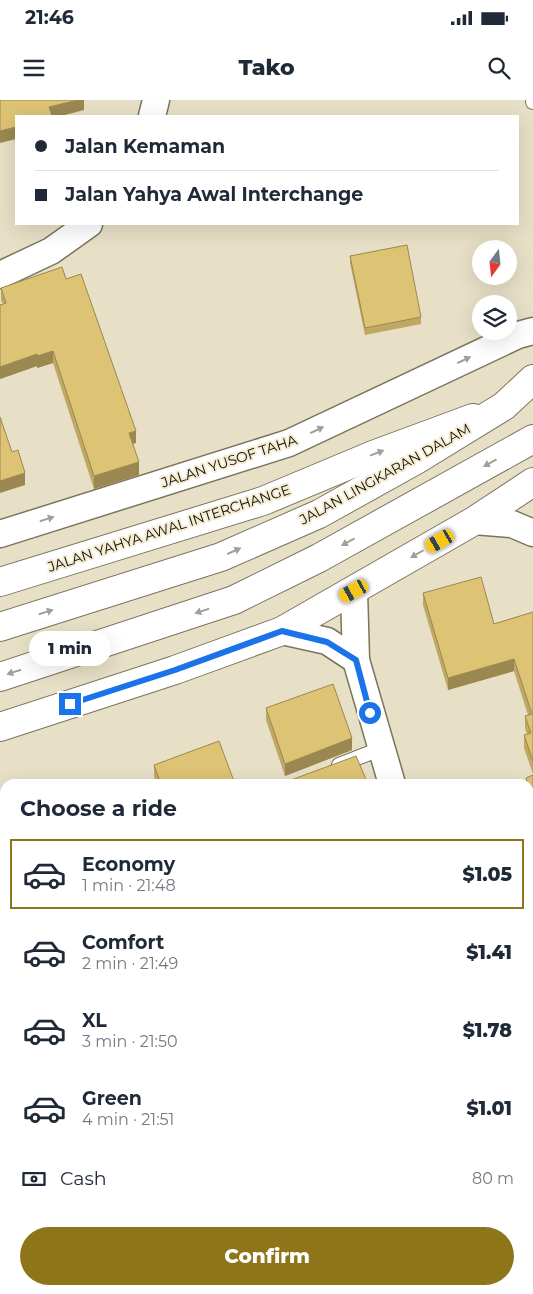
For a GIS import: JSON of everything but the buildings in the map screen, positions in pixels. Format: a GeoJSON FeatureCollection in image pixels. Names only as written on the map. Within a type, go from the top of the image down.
{"type":"FeatureCollection","features":[{"type":"Feature","properties":{"kind":"main road","name":"JALAN LINGKARAN DALAM"},"geometry":{"type":"LineString","coordinates":[[0,627],[221,557],[318,514],[416,460],[504,406],[533,379]]}},
{"type":"Feature","properties":{"kind":"main road","name":"JALAN YAHYA AWAL INTERCHANGE"},"geometry":{"type":"LineString","coordinates":[[0,582],[263,501],[372,455],[504,406]]}},
{"type":"Feature","properties":{"kind":"main road"},"geometry":{"type":"LineString","coordinates":[[0,677],[234,600],[319,558],[533,439]]}},
{"type":"Feature","properties":{"kind":"main road"},"geometry":{"type":"LineString","coordinates":[[0,727],[175,670],[282,631],[474,521],[533,482]]}},
{"type":"Feature","properties":{"kind":"street"},"geometry":{"type":"LineString","coordinates":[[152,115],[156,100]]}},
{"type":"Feature","properties":{"kind":"street"},"geometry":{"type":"LineString","coordinates":[[0,275],[51,252],[88,225]]}},
{"type":"Feature","properties":{"kind":"street","name":"JALAN YUSOF TAHA"},"geometry":{"type":"LineString","coordinates":[[0,534],[289,443],[518,335],[533,331]]}},
{"type":"Feature","properties":{"kind":"street"},"geometry":{"type":"LineString","coordinates":[[474,521],[512,524],[533,533]]}},
{"type":"Feature","properties":{"kind":"street"},"geometry":{"type":"LineString","coordinates":[[354,591],[356,660],[380,749],[390,779]]}},
{"type":"Feature","properties":{"kind":"street"},"geometry":{"type":"LineString","coordinates":[[282,631],[327,642],[356,660]]}},
{"type":"Feature","properties":{"kind":"lane"},"geometry":{"type":"LineString","coordinates":[[326,770],[380,749]]}},
{"type":"Feature","properties":{"kind":"route"},"geometry":{"type":"LineString","coordinates":[[70,704],[175,670],[282,631],[327,642],[356,660],[370,713]]}}]}
